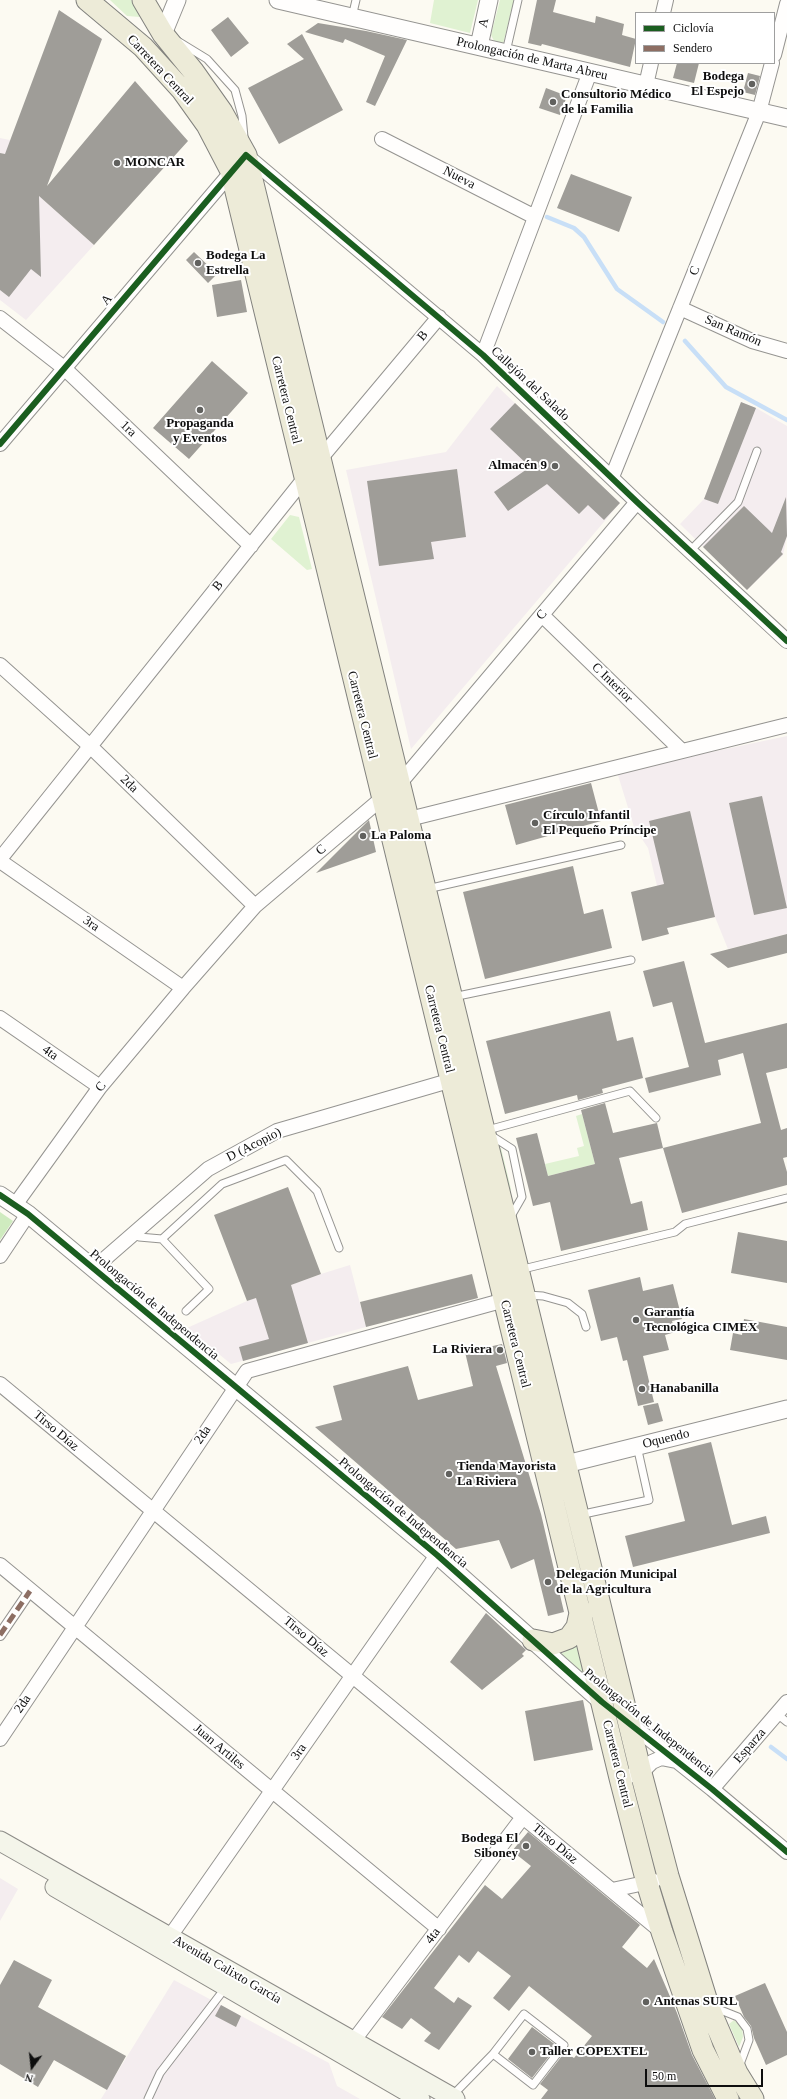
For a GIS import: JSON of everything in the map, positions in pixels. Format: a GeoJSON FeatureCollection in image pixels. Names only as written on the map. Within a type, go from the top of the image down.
{"type":"FeatureCollection","features":[{"type":"Feature","properties":{"kind":"main road","name":"Carretera Central"},"geometry":{"type":"LineString","coordinates":[[86,0],[143,47],[182,90],[207,125],[231,171],[382,797],[399,821],[425,889],[442,999],[451,1080],[508,1272],[524,1295],[565,1464],[568,1518],[580,1613],[647,1883],[662,1932],[703,2050],[728,2099]]}},
{"type":"Feature","properties":{"kind":"main road","name":"Carretera Central"},"geometry":{"type":"LineString","coordinates":[[143,0],[163,34],[193,71],[222,112],[246,155],[400,783],[399,821],[442,999],[471,1074],[507,1223],[508,1272],[504,1301],[545,1469],[568,1518],[600,1606],[628,1723],[668,1876],[708,2006],[737,2073],[753,2099]]}},
{"type":"Feature","properties":{"kind":"main road"},"geometry":{"type":"LineString","coordinates":[[533,1640],[553,1644],[568,1638],[576,1627],[580,1613],[600,1606]]}},
{"type":"Feature","properties":{"kind":"main road","name":"Avenida Calixto García"},"geometry":{"type":"LineString","coordinates":[[0,1841],[165,1943],[226,1987],[348,2048],[453,2098]]}},
{"type":"Feature","properties":{"kind":"main road","name":"Avenida Calixto García"},"geometry":{"type":"LineString","coordinates":[[0,1855],[165,1943],[348,2048],[420,2099]]}},
{"type":"Feature","properties":{"kind":"main road"},"geometry":{"type":"LineString","coordinates":[[703,2050],[723,2042]]}},
{"type":"Feature","properties":{"kind":"street"},"geometry":{"type":"LineString","coordinates":[[163,34],[177,0]]}},
{"type":"Feature","properties":{"kind":"street","name":"Prolongación de Marta Abreu"},"geometry":{"type":"LineString","coordinates":[[278,0],[787,118]]}},
{"type":"Feature","properties":{"kind":"street","name":"A"},"geometry":{"type":"LineString","coordinates":[[479,46],[489,0]]}},
{"type":"Feature","properties":{"kind":"street"},"geometry":{"type":"LineString","coordinates":[[663,12],[666,0]]}},
{"type":"Feature","properties":{"kind":"street"},"geometry":{"type":"LineString","coordinates":[[775,51],[787,4]]}},
{"type":"Feature","properties":{"kind":"street"},"geometry":{"type":"LineString","coordinates":[[646,85],[651,64]]}},
{"type":"Feature","properties":{"kind":"street","name":"C"},"geometry":{"type":"LineString","coordinates":[[612,477],[760,112],[772,64]]}},
{"type":"Feature","properties":{"kind":"street"},"geometry":{"type":"LineString","coordinates":[[483,355],[590,72]]}},
{"type":"Feature","properties":{"kind":"street","name":"Nueva"},"geometry":{"type":"LineString","coordinates":[[382,139],[536,217]]}},
{"type":"Feature","properties":{"kind":"street","name":"A"},"geometry":{"type":"LineString","coordinates":[[0,444],[246,155]]}},
{"type":"Feature","properties":{"kind":"street","name":"Callejón del Salado"},"geometry":{"type":"LineString","coordinates":[[246,155],[483,355],[637,502],[787,641]]}},
{"type":"Feature","properties":{"kind":"street","name":"San Ramón"},"geometry":{"type":"LineString","coordinates":[[680,308],[752,341],[787,351]]}},
{"type":"Feature","properties":{"kind":"street","name":"B"},"geometry":{"type":"LineString","coordinates":[[0,860],[89,745],[320,459],[439,317]]}},
{"type":"Feature","properties":{"kind":"street","name":"1ra"},"geometry":{"type":"LineString","coordinates":[[0,318],[64,368],[251,546]]}},
{"type":"Feature","properties":{"kind":"street","name":"C"},"geometry":{"type":"LineString","coordinates":[[21,1210],[100,1088],[183,988],[255,906],[400,783],[637,502]]}},
{"type":"Feature","properties":{"kind":"street","name":"C Interior"},"geometry":{"type":"LineString","coordinates":[[542,615],[682,751]]}},
{"type":"Feature","properties":{"kind":"street","name":"2da"},"geometry":{"type":"LineString","coordinates":[[0,665],[89,745],[255,906]]}},
{"type":"Feature","properties":{"kind":"street"},"geometry":{"type":"LineString","coordinates":[[399,821],[787,725]]}},
{"type":"Feature","properties":{"kind":"street","name":"3ra"},"geometry":{"type":"LineString","coordinates":[[0,860],[183,988]]}},
{"type":"Feature","properties":{"kind":"street","name":"4ta"},"geometry":{"type":"LineString","coordinates":[[0,1018],[100,1088]]}},
{"type":"Feature","properties":{"kind":"street","name":"D (Acopio)"},"geometry":{"type":"LineString","coordinates":[[94,1269],[208,1169],[277,1131],[471,1074]]}},
{"type":"Feature","properties":{"kind":"street","name":"Prolongación de Independencia"},"geometry":{"type":"LineString","coordinates":[[0,1195],[21,1210],[94,1269],[236,1387],[437,1555],[602,1702],[712,1789],[787,1852]]}},
{"type":"Feature","properties":{"kind":"street"},"geometry":{"type":"LineString","coordinates":[[0,1256],[21,1210]]}},
{"type":"Feature","properties":{"kind":"street","name":"2da"},"geometry":{"type":"LineString","coordinates":[[2,1733],[75,1628],[247,1371],[524,1295]]}},
{"type":"Feature","properties":{"kind":"street","name":"Tirso Díaz"},"geometry":{"type":"LineString","coordinates":[[0,1384],[662,1932]]}},
{"type":"Feature","properties":{"kind":"street","name":"Oquendo"},"geometry":{"type":"LineString","coordinates":[[545,1469],[787,1409]]}},
{"type":"Feature","properties":{"kind":"street","name":"3ra"},"geometry":{"type":"LineString","coordinates":[[165,1943],[437,1555]]}},
{"type":"Feature","properties":{"kind":"street","name":"Juan Artiles"},"geometry":{"type":"LineString","coordinates":[[0,1565],[439,1929]]}},
{"type":"Feature","properties":{"kind":"street"},"geometry":{"type":"LineString","coordinates":[[0,1635],[30,1591]]}},
{"type":"Feature","properties":{"kind":"street","name":"Esparza"},"geometry":{"type":"LineString","coordinates":[[712,1789],[782,1718],[787,1702]]}},
{"type":"Feature","properties":{"kind":"street","name":"Prolongación de Independencia"},"geometry":{"type":"LineString","coordinates":[[620,1778],[641,1773],[652,1762],[661,1758],[676,1761]]}},
{"type":"Feature","properties":{"kind":"street","name":"4ta"},"geometry":{"type":"LineString","coordinates":[[348,2048],[523,1818]]}},
{"type":"Feature","properties":{"kind":"street"},"geometry":{"type":"LineString","coordinates":[[612,1890],[647,1883],[668,1876]]}},
{"type":"Feature","properties":{"kind":"lane"},"geometry":{"type":"LineString","coordinates":[[352,17],[356,0]]}},
{"type":"Feature","properties":{"kind":"lane"},"geometry":{"type":"LineString","coordinates":[[506,53],[518,0]]}},
{"type":"Feature","properties":{"kind":"lane"},"geometry":{"type":"LineString","coordinates":[[690,551],[738,502],[757,451]]}},
{"type":"Feature","properties":{"kind":"lane"},"geometry":{"type":"LineString","coordinates":[[425,889],[622,845]]}},
{"type":"Feature","properties":{"kind":"lane"},"geometry":{"type":"LineString","coordinates":[[442,999],[631,960]]}},
{"type":"Feature","properties":{"kind":"lane"},"geometry":{"type":"LineString","coordinates":[[484,1131],[630,1091],[656,1118]]}},
{"type":"Feature","properties":{"kind":"lane"},"geometry":{"type":"LineString","coordinates":[[162,1240],[222,1184],[286,1160],[317,1191],[339,1248]]}},
{"type":"Feature","properties":{"kind":"lane"},"geometry":{"type":"LineString","coordinates":[[508,1272],[675,1232],[685,1224],[787,1198]]}},
{"type":"Feature","properties":{"kind":"lane"},"geometry":{"type":"LineString","coordinates":[[136,1232],[139,1237],[162,1240],[209,1289],[186,1311]]}},
{"type":"Feature","properties":{"kind":"lane"},"geometry":{"type":"LineString","coordinates":[[524,1295],[543,1296],[568,1303],[582,1314],[586,1327]]}},
{"type":"Feature","properties":{"kind":"lane"},"geometry":{"type":"LineString","coordinates":[[568,1518],[649,1500],[637,1446]]}},
{"type":"Feature","properties":{"kind":"lane"},"geometry":{"type":"LineString","coordinates":[[148,2099],[160,2073],[226,1987]]}},
{"type":"Feature","properties":{"kind":"lane"},"geometry":{"type":"LineString","coordinates":[[708,2006],[738,2018],[747,2029],[749,2040],[737,2073]]}},
{"type":"Feature","properties":{"kind":"lane"},"geometry":{"type":"LineString","coordinates":[[453,2098],[493,2054],[524,2014],[564,2045],[533,2085],[493,2054]]}},
{"type":"Feature","properties":{"kind":"shaded area"},"geometry":{"type":"Polygon","coordinates":[[[0,138],[10,140],[39,196],[94,245],[26,320],[0,300],[0,138]]]}},
{"type":"Feature","properties":{"kind":"shaded area"},"geometry":{"type":"Polygon","coordinates":[[[497,386],[620,503],[411,749],[346,470],[446,452],[497,386]]]}},
{"type":"Feature","properties":{"kind":"shaded area"},"geometry":{"type":"Polygon","coordinates":[[[741,402],[756,408],[787,426],[787,536],[783,555],[747,590],[680,524],[704,499],[741,402]]]}},
{"type":"Feature","properties":{"kind":"shaded area"},"geometry":{"type":"Polygon","coordinates":[[[787,736],[787,934],[728,949],[715,917],[667,928],[648,848],[634,827],[617,772],[787,736]]]}},
{"type":"Feature","properties":{"kind":"shaded area"},"geometry":{"type":"Polygon","coordinates":[[[350,1265],[366,1327],[231,1364],[187,1328],[247,1301],[350,1265]]]}},
{"type":"Feature","properties":{"kind":"shaded area"},"geometry":{"type":"Polygon","coordinates":[[[0,1878],[18,1889],[0,1921],[0,1878]]]}},
{"type":"Feature","properties":{"kind":"shaded area"},"geometry":{"type":"Polygon","coordinates":[[[174,1980],[329,2063],[337,2086],[360,2099],[101,2099],[174,1980]]]}},
{"type":"Feature","properties":{"kind":"green space"},"geometry":{"type":"Polygon","coordinates":[[[110,0],[131,0],[140,17],[127,16],[110,0]]]}},
{"type":"Feature","properties":{"kind":"green space"},"geometry":{"type":"Polygon","coordinates":[[[434,0],[478,0],[470,33],[430,23],[434,0]]]}},
{"type":"Feature","properties":{"kind":"green space"},"geometry":{"type":"Polygon","coordinates":[[[500,0],[514,0],[503,44],[495,43],[491,35],[500,0]]]}},
{"type":"Feature","properties":{"kind":"green space"},"geometry":{"type":"Polygon","coordinates":[[[290,515],[299,517],[312,569],[307,570],[271,539],[290,515]]]}},
{"type":"Feature","properties":{"kind":"green space"},"geometry":{"type":"Polygon","coordinates":[[[582,1114],[595,1164],[548,1176],[545,1164],[579,1156],[577,1148],[584,1146],[576,1116],[582,1114]]]}},
{"type":"Feature","properties":{"kind":"green space"},"geometry":{"type":"Polygon","coordinates":[[[495,1148],[501,1148],[511,1189],[508,1195],[495,1148]]]}},
{"type":"Feature","properties":{"kind":"green space"},"geometry":{"type":"Polygon","coordinates":[[[0,1212],[13,1221],[0,1240],[0,1212]]]}},
{"type":"Feature","properties":{"kind":"green space"},"geometry":{"type":"Polygon","coordinates":[[[578,1642],[585,1676],[559,1655],[578,1642]]]}},
{"type":"Feature","properties":{"kind":"green space"},"geometry":{"type":"Polygon","coordinates":[[[734,2020],[742,2027],[743,2037],[739,2047],[729,2024],[734,2020]]]}},
{"type":"Feature","properties":{"kind":"building"},"geometry":{"type":"Polygon","coordinates":[[[537,0],[556,0],[553,12],[595,23],[596,16],[624,24],[622,35],[635,39],[630,67],[542,44],[541,46],[528,43],[537,0]]]}},
{"type":"Feature","properties":{"kind":"building"},"geometry":{"type":"Polygon","coordinates":[[[59,10],[102,39],[47,186],[135,81],[188,141],[94,245],[39,196],[41,277],[31,269],[9,297],[0,290],[0,153],[5,154],[59,10]]]}},
{"type":"Feature","properties":{"kind":"building"},"geometry":{"type":"Polygon","coordinates":[[[228,17],[249,43],[231,57],[211,30],[228,17]]]}},
{"type":"Feature","properties":{"kind":"building"},"geometry":{"type":"Polygon","coordinates":[[[318,23],[407,40],[375,106],[366,102],[385,56],[345,39],[343,43],[305,32],[318,23]]]}},
{"type":"Feature","properties":{"kind":"building"},"geometry":{"type":"Polygon","coordinates":[[[302,34],[343,110],[279,144],[248,88],[304,59],[287,44],[302,34]]]}},
{"type":"Feature","properties":{"kind":"building"},"geometry":{"type":"Polygon","coordinates":[[[677,64],[699,64],[694,83],[673,78],[677,64]]]}},
{"type":"Feature","properties":{"kind":"building","name":"Bodega El Espejo"},"geometry":{"type":"Polygon","coordinates":[[[748,73],[760,76],[755,95],[743,92],[748,73]]]}},
{"type":"Feature","properties":{"kind":"building","name":"Consultorio Médico de la Familia"},"geometry":{"type":"Polygon","coordinates":[[[546,88],[567,96],[560,115],[539,108],[546,88]]]}},
{"type":"Feature","properties":{"kind":"building"},"geometry":{"type":"Polygon","coordinates":[[[571,174],[632,197],[619,232],[557,208],[571,174]]]}},
{"type":"Feature","properties":{"kind":"building"},"geometry":{"type":"Polygon","coordinates":[[[194,252],[217,274],[208,283],[186,260],[194,252]]]}},
{"type":"Feature","properties":{"kind":"building"},"geometry":{"type":"Polygon","coordinates":[[[241,280],[247,312],[217,317],[212,285],[241,280]]]}},
{"type":"Feature","properties":{"kind":"building","name":"Propaganda y Eventos"},"geometry":{"type":"Polygon","coordinates":[[[212,361],[248,393],[189,459],[153,428],[212,361]]]}},
{"type":"Feature","properties":{"kind":"building"},"geometry":{"type":"Polygon","coordinates":[[[741,402],[756,408],[718,504],[704,499],[741,402]]]}},
{"type":"Feature","properties":{"kind":"building","name":"Almacén 9"},"geometry":{"type":"Polygon","coordinates":[[[515,403],[620,503],[604,520],[588,505],[579,514],[547,484],[508,511],[494,492],[530,467],[490,429],[515,403]]]}},
{"type":"Feature","properties":{"kind":"building"},"geometry":{"type":"Polygon","coordinates":[[[457,469],[466,537],[431,542],[434,559],[379,566],[367,481],[457,469]]]}},
{"type":"Feature","properties":{"kind":"building"},"geometry":{"type":"Polygon","coordinates":[[[786,497],[787,536],[781,552],[783,554],[747,590],[703,547],[744,506],[772,533],[786,497]]]}},
{"type":"Feature","properties":{"kind":"building"},"geometry":{"type":"Polygon","coordinates":[[[591,783],[601,821],[516,845],[505,805],[591,783]]]}},
{"type":"Feature","properties":{"kind":"building"},"geometry":{"type":"Polygon","coordinates":[[[762,796],[787,908],[754,915],[729,803],[762,796]]]}},
{"type":"Feature","properties":{"kind":"building"},"geometry":{"type":"Polygon","coordinates":[[[690,811],[715,917],[667,928],[669,934],[642,941],[631,892],[664,884],[649,821],[690,811]]]}},
{"type":"Feature","properties":{"kind":"building","name":"La Paloma"},"geometry":{"type":"Polygon","coordinates":[[[369,820],[376,852],[316,873],[369,820]]]}},
{"type":"Feature","properties":{"kind":"building"},"geometry":{"type":"Polygon","coordinates":[[[573,866],[584,914],[603,909],[612,948],[485,979],[463,892],[573,866]]]}},
{"type":"Feature","properties":{"kind":"building"},"geometry":{"type":"Polygon","coordinates":[[[787,934],[787,953],[728,968],[710,954],[787,934]]]}},
{"type":"Feature","properties":{"kind":"building"},"geometry":{"type":"Polygon","coordinates":[[[684,961],[705,1043],[787,1023],[787,1068],[766,1073],[781,1130],[787,1128],[787,1157],[783,1158],[787,1172],[787,1185],[682,1213],[663,1148],[761,1123],[743,1053],[718,1060],[721,1075],[649,1093],[645,1078],[689,1067],[672,1002],[653,1007],[643,971],[684,961]]]}},
{"type":"Feature","properties":{"kind":"building"},"geometry":{"type":"Polygon","coordinates":[[[610,1011],[617,1041],[633,1037],[643,1078],[602,1089],[603,1093],[578,1100],[577,1095],[505,1114],[486,1041],[610,1011]]]}},
{"type":"Feature","properties":{"kind":"building"},"geometry":{"type":"Polygon","coordinates":[[[605,1103],[613,1133],[657,1123],[663,1148],[619,1158],[631,1204],[642,1201],[648,1230],[561,1251],[550,1202],[533,1206],[516,1138],[537,1133],[548,1176],[595,1164],[581,1110],[605,1103]]]}},
{"type":"Feature","properties":{"kind":"building"},"geometry":{"type":"Polygon","coordinates":[[[288,1187],[321,1274],[291,1285],[308,1343],[243,1361],[239,1347],[269,1339],[256,1298],[247,1301],[214,1215],[288,1187]]]}},
{"type":"Feature","properties":{"kind":"building"},"geometry":{"type":"Polygon","coordinates":[[[738,1232],[787,1241],[787,1283],[731,1273],[738,1232]]]}},
{"type":"Feature","properties":{"kind":"building"},"geometry":{"type":"Polygon","coordinates":[[[472,1274],[478,1298],[366,1327],[360,1302],[472,1274]]]}},
{"type":"Feature","properties":{"kind":"building","name":"Garantía Tecnológica CIMEX"},"geometry":{"type":"Polygon","coordinates":[[[640,1277],[643,1291],[673,1284],[682,1319],[672,1321],[675,1332],[665,1335],[669,1350],[643,1356],[654,1402],[638,1406],[627,1360],[623,1361],[617,1337],[601,1341],[588,1290],[640,1277]]]}},
{"type":"Feature","properties":{"kind":"building"},"geometry":{"type":"Polygon","coordinates":[[[744,1319],[787,1327],[787,1360],[730,1350],[733,1333],[742,1335],[744,1319]]]}},
{"type":"Feature","properties":{"kind":"building","name":"Tienda Mayorista La Riviera"},"geometry":{"type":"Polygon","coordinates":[[[502,1344],[507,1363],[496,1366],[541,1514],[564,1612],[548,1616],[534,1559],[511,1569],[499,1540],[456,1549],[315,1427],[342,1420],[333,1386],[408,1366],[418,1400],[473,1386],[465,1352],[502,1344]]]}},
{"type":"Feature","properties":{"kind":"building"},"geometry":{"type":"Polygon","coordinates":[[[658,1403],[663,1421],[648,1425],[643,1406],[658,1403]]]}},
{"type":"Feature","properties":{"kind":"building"},"geometry":{"type":"Polygon","coordinates":[[[711,1442],[732,1525],[766,1516],[770,1533],[633,1567],[625,1536],[685,1521],[668,1453],[711,1442]]]}},
{"type":"Feature","properties":{"kind":"building"},"geometry":{"type":"Polygon","coordinates":[[[486,1613],[526,1650],[522,1654],[524,1656],[482,1690],[450,1662],[486,1613]]]}},
{"type":"Feature","properties":{"kind":"building"},"geometry":{"type":"Polygon","coordinates":[[[583,1700],[593,1750],[534,1761],[525,1711],[583,1700]]]}},
{"type":"Feature","properties":{"kind":"building"},"geometry":{"type":"Polygon","coordinates":[[[528,1832],[640,1925],[622,1947],[647,1968],[654,1959],[677,2013],[692,2055],[715,2099],[541,2099],[548,2090],[540,2084],[565,2052],[574,2058],[592,2036],[529,1986],[509,2011],[493,1998],[511,1976],[478,1951],[469,1963],[459,1955],[434,1988],[454,2003],[458,1997],[472,2006],[439,2050],[424,2041],[431,2033],[411,2018],[402,2029],[382,2017],[485,1885],[502,1899],[531,1866],[512,1851],[528,1832]]]}},
{"type":"Feature","properties":{"kind":"building"},"geometry":{"type":"Polygon","coordinates":[[[14,1960],[52,1980],[38,2007],[126,2056],[107,2090],[54,2060],[38,2087],[0,2064],[0,1985],[14,1960]]]}},
{"type":"Feature","properties":{"kind":"building"},"geometry":{"type":"Polygon","coordinates":[[[765,1983],[787,2032],[787,2055],[766,2065],[754,2038],[751,2026],[744,2017],[735,1996],[765,1983]]]}},
{"type":"Feature","properties":{"kind":"building"},"geometry":{"type":"Polygon","coordinates":[[[221,2005],[241,2016],[236,2027],[215,2016],[221,2005]]]}},
{"type":"Feature","properties":{"kind":"building","name":"Taller COPEXTEL"},"geometry":{"type":"Polygon","coordinates":[[[532,2027],[557,2046],[532,2078],[508,2059],[532,2027]]]}},
{"type":"Feature","properties":{"kind":"waterway"},"geometry":{"type":"LineString","coordinates":[[547,217],[574,228],[584,237],[617,289],[663,322]]}},
{"type":"Feature","properties":{"kind":"waterway"},"geometry":{"type":"LineString","coordinates":[[685,341],[726,387],[787,420]]}},
{"type":"Feature","properties":{"kind":"waterway"},"geometry":{"type":"LineString","coordinates":[[771,1747],[787,1759]]}},
{"type":"Feature","properties":{"kind":"marked path"},"geometry":{"type":"LineString","coordinates":[[0,1635],[30,1591]]}},
{"type":"Feature","properties":{"kind":"cycle path"},"geometry":{"type":"LineString","coordinates":[[0,444],[246,155],[483,355],[637,502],[787,641]]}},
{"type":"Feature","properties":{"kind":"cycle path"},"geometry":{"type":"LineString","coordinates":[[0,1195],[28,1214],[236,1387],[437,1555],[602,1702],[712,1789],[787,1852]]}},
{"type":"Feature","properties":{"kind":"place","name":"Bodega El Espejo"},"geometry":{"type":"Point","coordinates":[752,84]}},
{"type":"Feature","properties":{"kind":"place","name":"Consultorio Médico de la Familia"},"geometry":{"type":"Point","coordinates":[553,102]}},
{"type":"Feature","properties":{"kind":"place","name":"MONCAR"},"geometry":{"type":"Point","coordinates":[117,163]}},
{"type":"Feature","properties":{"kind":"place","name":"Bodega La Estrella"},"geometry":{"type":"Point","coordinates":[198,263]}},
{"type":"Feature","properties":{"kind":"place","name":"Propaganda y Eventos"},"geometry":{"type":"Point","coordinates":[200,410]}},
{"type":"Feature","properties":{"kind":"place","name":"Almacén 9"},"geometry":{"type":"Point","coordinates":[555,466]}},
{"type":"Feature","properties":{"kind":"place","name":"Círculo Infantil El Pequeño Príncipe"},"geometry":{"type":"Point","coordinates":[535,823]}},
{"type":"Feature","properties":{"kind":"place","name":"La Paloma"},"geometry":{"type":"Point","coordinates":[363,836]}},
{"type":"Feature","properties":{"kind":"place","name":"Garantía Tecnológica CIMEX"},"geometry":{"type":"Point","coordinates":[636,1320]}},
{"type":"Feature","properties":{"kind":"place","name":"La Riviera"},"geometry":{"type":"Point","coordinates":[500,1350]}},
{"type":"Feature","properties":{"kind":"place","name":"Hanabanilla"},"geometry":{"type":"Point","coordinates":[642,1389]}},
{"type":"Feature","properties":{"kind":"place","name":"Tienda Mayorista La Riviera"},"geometry":{"type":"Point","coordinates":[449,1474]}},
{"type":"Feature","properties":{"kind":"place","name":"Delegación Municipal de la Agricultura"},"geometry":{"type":"Point","coordinates":[548,1582]}},
{"type":"Feature","properties":{"kind":"place","name":"Bodega El Siboney"},"geometry":{"type":"Point","coordinates":[526,1846]}},
{"type":"Feature","properties":{"kind":"place","name":"Antenas SURL"},"geometry":{"type":"Point","coordinates":[646,2002]}},
{"type":"Feature","properties":{"kind":"place","name":"Taller COPEXTEL"},"geometry":{"type":"Point","coordinates":[532,2052]}}]}
